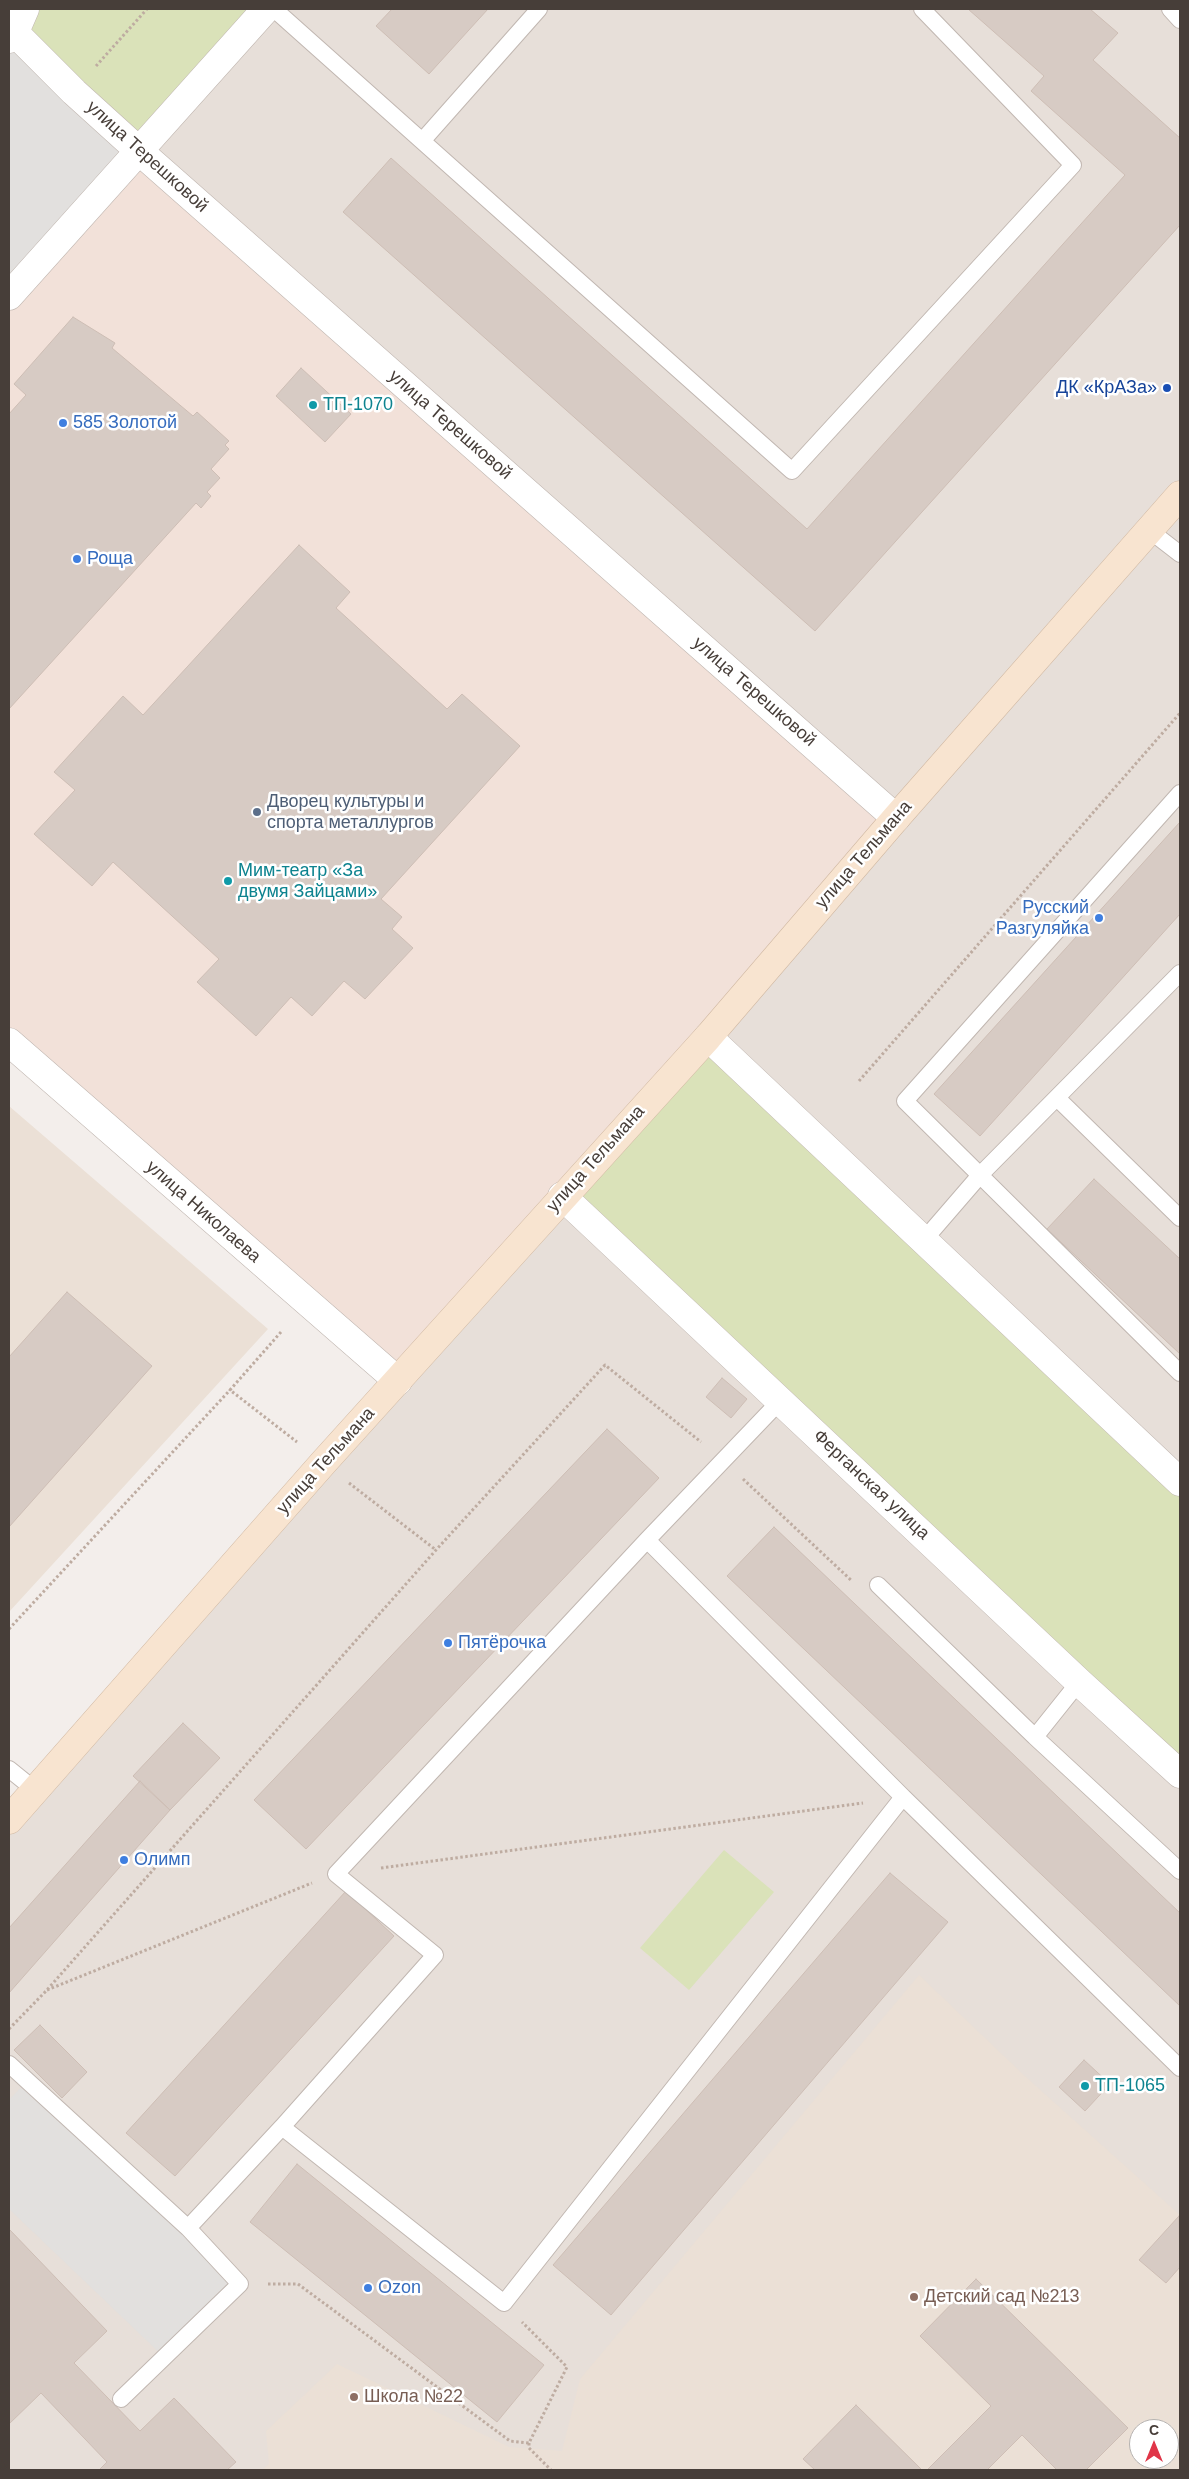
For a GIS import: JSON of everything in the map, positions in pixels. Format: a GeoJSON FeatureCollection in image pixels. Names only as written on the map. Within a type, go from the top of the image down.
{"type":"FeatureCollection","features":[{"type":"Feature","properties":{"kind":"main road","name":"улица Тельмана"},"geometry":{"type":"LineString","coordinates":[[9,1820],[562,1196],[708,1037],[896,818],[1180,496]]}},
{"type":"Feature","properties":{"kind":"street"},"geometry":{"type":"LineString","coordinates":[[9,296],[266,9]]}},
{"type":"Feature","properties":{"kind":"street","name":"улица Терешковой"},"geometry":{"type":"LineString","coordinates":[[14,27],[74,92],[138,150],[896,818]]}},
{"type":"Feature","properties":{"kind":"street"},"geometry":{"type":"LineString","coordinates":[[708,1037],[1180,1482]]}},
{"type":"Feature","properties":{"kind":"street","name":"улица Николаева"},"geometry":{"type":"LineString","coordinates":[[9,1042],[398,1381]]}},
{"type":"Feature","properties":{"kind":"street","name":"Ферганская улица"},"geometry":{"type":"LineString","coordinates":[[562,1196],[1079,1682],[1180,1774]]}},
{"type":"Feature","properties":{"kind":"lane"},"geometry":{"type":"LineString","coordinates":[[274,9],[792,471],[1073,165],[922,9]]}},
{"type":"Feature","properties":{"kind":"lane"},"geometry":{"type":"LineString","coordinates":[[423,140],[539,9]]}},
{"type":"Feature","properties":{"kind":"lane"},"geometry":{"type":"LineString","coordinates":[[1170,9],[1180,20]]}},
{"type":"Feature","properties":{"kind":"lane"},"geometry":{"type":"LineString","coordinates":[[1149,530],[1180,554]]}},
{"type":"Feature","properties":{"kind":"lane"},"geometry":{"type":"LineString","coordinates":[[1180,794],[905,1101],[981,1174],[1180,1373]]}},
{"type":"Feature","properties":{"kind":"lane"},"geometry":{"type":"LineString","coordinates":[[924,1240],[981,1174],[1178,982]]}},
{"type":"Feature","properties":{"kind":"lane"},"geometry":{"type":"LineString","coordinates":[[1057,1098],[1180,1218]]}},
{"type":"Feature","properties":{"kind":"lane"},"geometry":{"type":"LineString","coordinates":[[188,2228],[282,2127],[435,1955],[336,1874],[646,1540],[781,1400]]}},
{"type":"Feature","properties":{"kind":"lane"},"geometry":{"type":"LineString","coordinates":[[646,1540],[1180,2068]]}},
{"type":"Feature","properties":{"kind":"lane"},"geometry":{"type":"LineString","coordinates":[[878,1585],[1035,1736],[1180,1871]]}},
{"type":"Feature","properties":{"kind":"lane"},"geometry":{"type":"LineString","coordinates":[[1035,1736],[1079,1682]]}},
{"type":"Feature","properties":{"kind":"lane"},"geometry":{"type":"LineString","coordinates":[[9,1768],[35,1790]]}},
{"type":"Feature","properties":{"kind":"lane"},"geometry":{"type":"LineString","coordinates":[[282,2127],[504,2303],[904,1797]]}},
{"type":"Feature","properties":{"kind":"lane"},"geometry":{"type":"LineString","coordinates":[[9,2064],[188,2228],[240,2284],[121,2399]]}},
{"type":"Feature","properties":{"kind":"path"},"geometry":{"type":"LineString","coordinates":[[74,92],[147,9]]}},
{"type":"Feature","properties":{"kind":"path"},"geometry":{"type":"LineString","coordinates":[[859,1081],[1180,713]]}},
{"type":"Feature","properties":{"kind":"path"},"geometry":{"type":"LineString","coordinates":[[9,2029],[46,1991],[436,1550],[605,1365]]}},
{"type":"Feature","properties":{"kind":"path"},"geometry":{"type":"LineString","coordinates":[[9,1629],[230,1390]]}},
{"type":"Feature","properties":{"kind":"path"},"geometry":{"type":"LineString","coordinates":[[46,1991],[336,1874],[904,1797]]}},
{"type":"Feature","properties":{"kind":"path"},"geometry":{"type":"LineString","coordinates":[[240,2284],[298,2284],[510,2441],[529,2443]]}},
{"type":"Feature","properties":{"kind":"path"},"geometry":{"type":"LineString","coordinates":[[504,2303],[567,2367],[529,2443],[529,2448],[551,2470]]}},
{"type":"Feature","properties":{"kind":"shaded area"},"geometry":{"type":"Polygon","coordinates":[[[9,9],[1180,9],[1180,1482],[708,1037],[9,27],[9,9]]]}},
{"type":"Feature","properties":{"kind":"shaded area"},"geometry":{"type":"Polygon","coordinates":[[[9,39],[138,150],[9,296],[9,39]]]}},
{"type":"Feature","properties":{"kind":"shaded area"},"geometry":{"type":"Polygon","coordinates":[[[138,150],[896,818],[398,1381],[9,1042],[9,296],[138,150]]]}},
{"type":"Feature","properties":{"kind":"shaded area"},"geometry":{"type":"Polygon","coordinates":[[[9,1106],[268,1329],[9,1612],[9,1106]]]}},
{"type":"Feature","properties":{"kind":"shaded area"},"geometry":{"type":"Polygon","coordinates":[[[562,1196],[1180,1774],[1180,2470],[9,2470],[9,1820],[562,1196]]]}},
{"type":"Feature","properties":{"kind":"shaded area","name":"Детский сад №213"},"geometry":{"type":"Polygon","coordinates":[[[919,1975],[1027,2078],[1180,2215],[1180,2470],[262,2470],[269,2464],[266,2431],[337,2364],[509,2447],[562,2451],[580,2379],[919,1975]]]}},
{"type":"Feature","properties":{"kind":"shaded area"},"geometry":{"type":"Polygon","coordinates":[[[29,2079],[241,2283],[167,2360],[9,2209],[9,2100],[29,2079]]]}},
{"type":"Feature","properties":{"kind":"green space"},"geometry":{"type":"Polygon","coordinates":[[[25,9],[266,9],[138,150],[14,32],[25,9]]]}},
{"type":"Feature","properties":{"kind":"green space"},"geometry":{"type":"Polygon","coordinates":[[[708,1037],[1180,1482],[1180,1774],[562,1196],[708,1037]]]}},
{"type":"Feature","properties":{"kind":"green space"},"geometry":{"type":"Polygon","coordinates":[[[724,1850],[774,1892],[689,1990],[640,1948],[724,1850]]]}},
{"type":"Feature","properties":{"kind":"building"},"geometry":{"type":"Polygon","coordinates":[[[392,9],[488,9],[429,74],[376,26],[392,9]]]}},
{"type":"Feature","properties":{"kind":"building"},"geometry":{"type":"Polygon","coordinates":[[[968,9],[1090,9],[1118,33],[1093,60],[1180,138],[1180,225],[815,631],[343,212],[391,158],[807,529],[1125,175],[1031,91],[1044,76],[968,9]]]}},
{"type":"Feature","properties":{"kind":"building","name":"Роща"},"geometry":{"type":"Polygon","coordinates":[[[73,317],[115,343],[112,348],[193,416],[197,412],[229,441],[225,445],[229,449],[211,469],[220,478],[207,492],[211,496],[201,508],[196,503],[9,709],[9,414],[26,395],[14,384],[73,317]]]}},
{"type":"Feature","properties":{"kind":"building","name":"ТП-1070"},"geometry":{"type":"Polygon","coordinates":[[[301,368],[351,414],[325,442],[276,396],[301,368]]]}},
{"type":"Feature","properties":{"kind":"building","name":"Дворец культуры и спорта металлургов"},"geometry":{"type":"Polygon","coordinates":[[[299,545],[350,592],[336,608],[447,709],[462,694],[520,746],[381,899],[402,917],[392,929],[413,948],[365,999],[344,981],[312,1016],[291,997],[256,1036],[197,982],[219,959],[113,862],[92,886],[34,834],[75,790],[54,772],[123,696],[143,715],[299,545]]]}},
{"type":"Feature","properties":{"kind":"building"},"geometry":{"type":"Polygon","coordinates":[[[1180,822],[1180,914],[980,1136],[934,1094],[1180,822]]]}},
{"type":"Feature","properties":{"kind":"building"},"geometry":{"type":"Polygon","coordinates":[[[1094,1179],[1180,1259],[1180,1354],[1047,1229],[1094,1179]]]}},
{"type":"Feature","properties":{"kind":"building"},"geometry":{"type":"Polygon","coordinates":[[[67,1292],[152,1366],[9,1527],[9,1357],[67,1292]]]}},
{"type":"Feature","properties":{"kind":"building"},"geometry":{"type":"Polygon","coordinates":[[[722,1378],[747,1399],[731,1418],[706,1397],[722,1378]]]}},
{"type":"Feature","properties":{"kind":"building"},"geometry":{"type":"Polygon","coordinates":[[[607,1429],[659,1478],[306,1849],[254,1800],[607,1429]]]}},
{"type":"Feature","properties":{"kind":"building"},"geometry":{"type":"Polygon","coordinates":[[[774,1527],[1180,1913],[1180,2006],[727,1576],[774,1527]]]}},
{"type":"Feature","properties":{"kind":"building"},"geometry":{"type":"Polygon","coordinates":[[[183,1723],[220,1758],[170,1810],[133,1776],[183,1723]]]}},
{"type":"Feature","properties":{"kind":"building"},"geometry":{"type":"Polygon","coordinates":[[[140,1781],[170,1810],[9,1993],[9,1928],[140,1781]]]}},
{"type":"Feature","properties":{"kind":"building"},"geometry":{"type":"Polygon","coordinates":[[[890,1873],[948,1922],[611,2315],[553,2265],[890,1873]]]}},
{"type":"Feature","properties":{"kind":"building"},"geometry":{"type":"Polygon","coordinates":[[[346,1891],[394,1936],[175,2176],[126,2133],[346,1891]]]}},
{"type":"Feature","properties":{"kind":"building"},"geometry":{"type":"Polygon","coordinates":[[[40,2025],[87,2072],[62,2098],[14,2050],[40,2025]]]}},
{"type":"Feature","properties":{"kind":"building","name":"ТП-1065"},"geometry":{"type":"Polygon","coordinates":[[[1084,2060],[1110,2084],[1085,2111],[1059,2087],[1084,2060]]]}},
{"type":"Feature","properties":{"kind":"building"},"geometry":{"type":"Polygon","coordinates":[[[297,2164],[544,2365],[497,2422],[250,2222],[297,2164]]]}},
{"type":"Feature","properties":{"kind":"building"},"geometry":{"type":"Polygon","coordinates":[[[1179,2216],[1180,2267],[1166,2283],[1139,2260],[1179,2216]]]}},
{"type":"Feature","properties":{"kind":"building"},"geometry":{"type":"Polygon","coordinates":[[[9,2229],[107,2331],[74,2363],[140,2431],[174,2398],[236,2462],[227,2470],[99,2470],[107,2462],[41,2393],[9,2424],[9,2229]]]}},
{"type":"Feature","properties":{"kind":"building"},"geometry":{"type":"Polygon","coordinates":[[[976,2279],[1128,2428],[1086,2470],[1057,2470],[1022,2435],[987,2470],[927,2470],[991,2406],[920,2336],[976,2279]]]}},
{"type":"Feature","properties":{"kind":"building"},"geometry":{"type":"Polygon","coordinates":[[[856,2405],[922,2470],[815,2470],[803,2459],[856,2405]]]}},
{"type":"Feature","properties":{"kind":"place","name":"ДК «КрАЗа»"},"geometry":{"type":"Point","coordinates":[1167,388]}},
{"type":"Feature","properties":{"kind":"place","name":"ТП-1070"},"geometry":{"type":"Point","coordinates":[313,405]}},
{"type":"Feature","properties":{"kind":"place","name":"585 Золотой"},"geometry":{"type":"Point","coordinates":[63,423]}},
{"type":"Feature","properties":{"kind":"place","name":"Роща"},"geometry":{"type":"Point","coordinates":[77,559]}},
{"type":"Feature","properties":{"kind":"place","name":"Дворец культуры и спорта металлургов"},"geometry":{"type":"Point","coordinates":[257,812]}},
{"type":"Feature","properties":{"kind":"place","name":"Мим-театр «За двумя Зайцами»"},"geometry":{"type":"Point","coordinates":[228,881]}},
{"type":"Feature","properties":{"kind":"place","name":"Русский Разгуляйка"},"geometry":{"type":"Point","coordinates":[1099,918]}},
{"type":"Feature","properties":{"kind":"place","name":"Пятёрочка"},"geometry":{"type":"Point","coordinates":[448,1643]}},
{"type":"Feature","properties":{"kind":"place","name":"Олимп"},"geometry":{"type":"Point","coordinates":[124,1860]}},
{"type":"Feature","properties":{"kind":"place","name":"ТП-1065"},"geometry":{"type":"Point","coordinates":[1085,2086]}},
{"type":"Feature","properties":{"kind":"place","name":"Ozon"},"geometry":{"type":"Point","coordinates":[368,2288]}},
{"type":"Feature","properties":{"kind":"place","name":"Детский сад №213"},"geometry":{"type":"Point","coordinates":[914,2297]}},
{"type":"Feature","properties":{"kind":"place","name":"Школа №22"},"geometry":{"type":"Point","coordinates":[354,2397]}}]}
